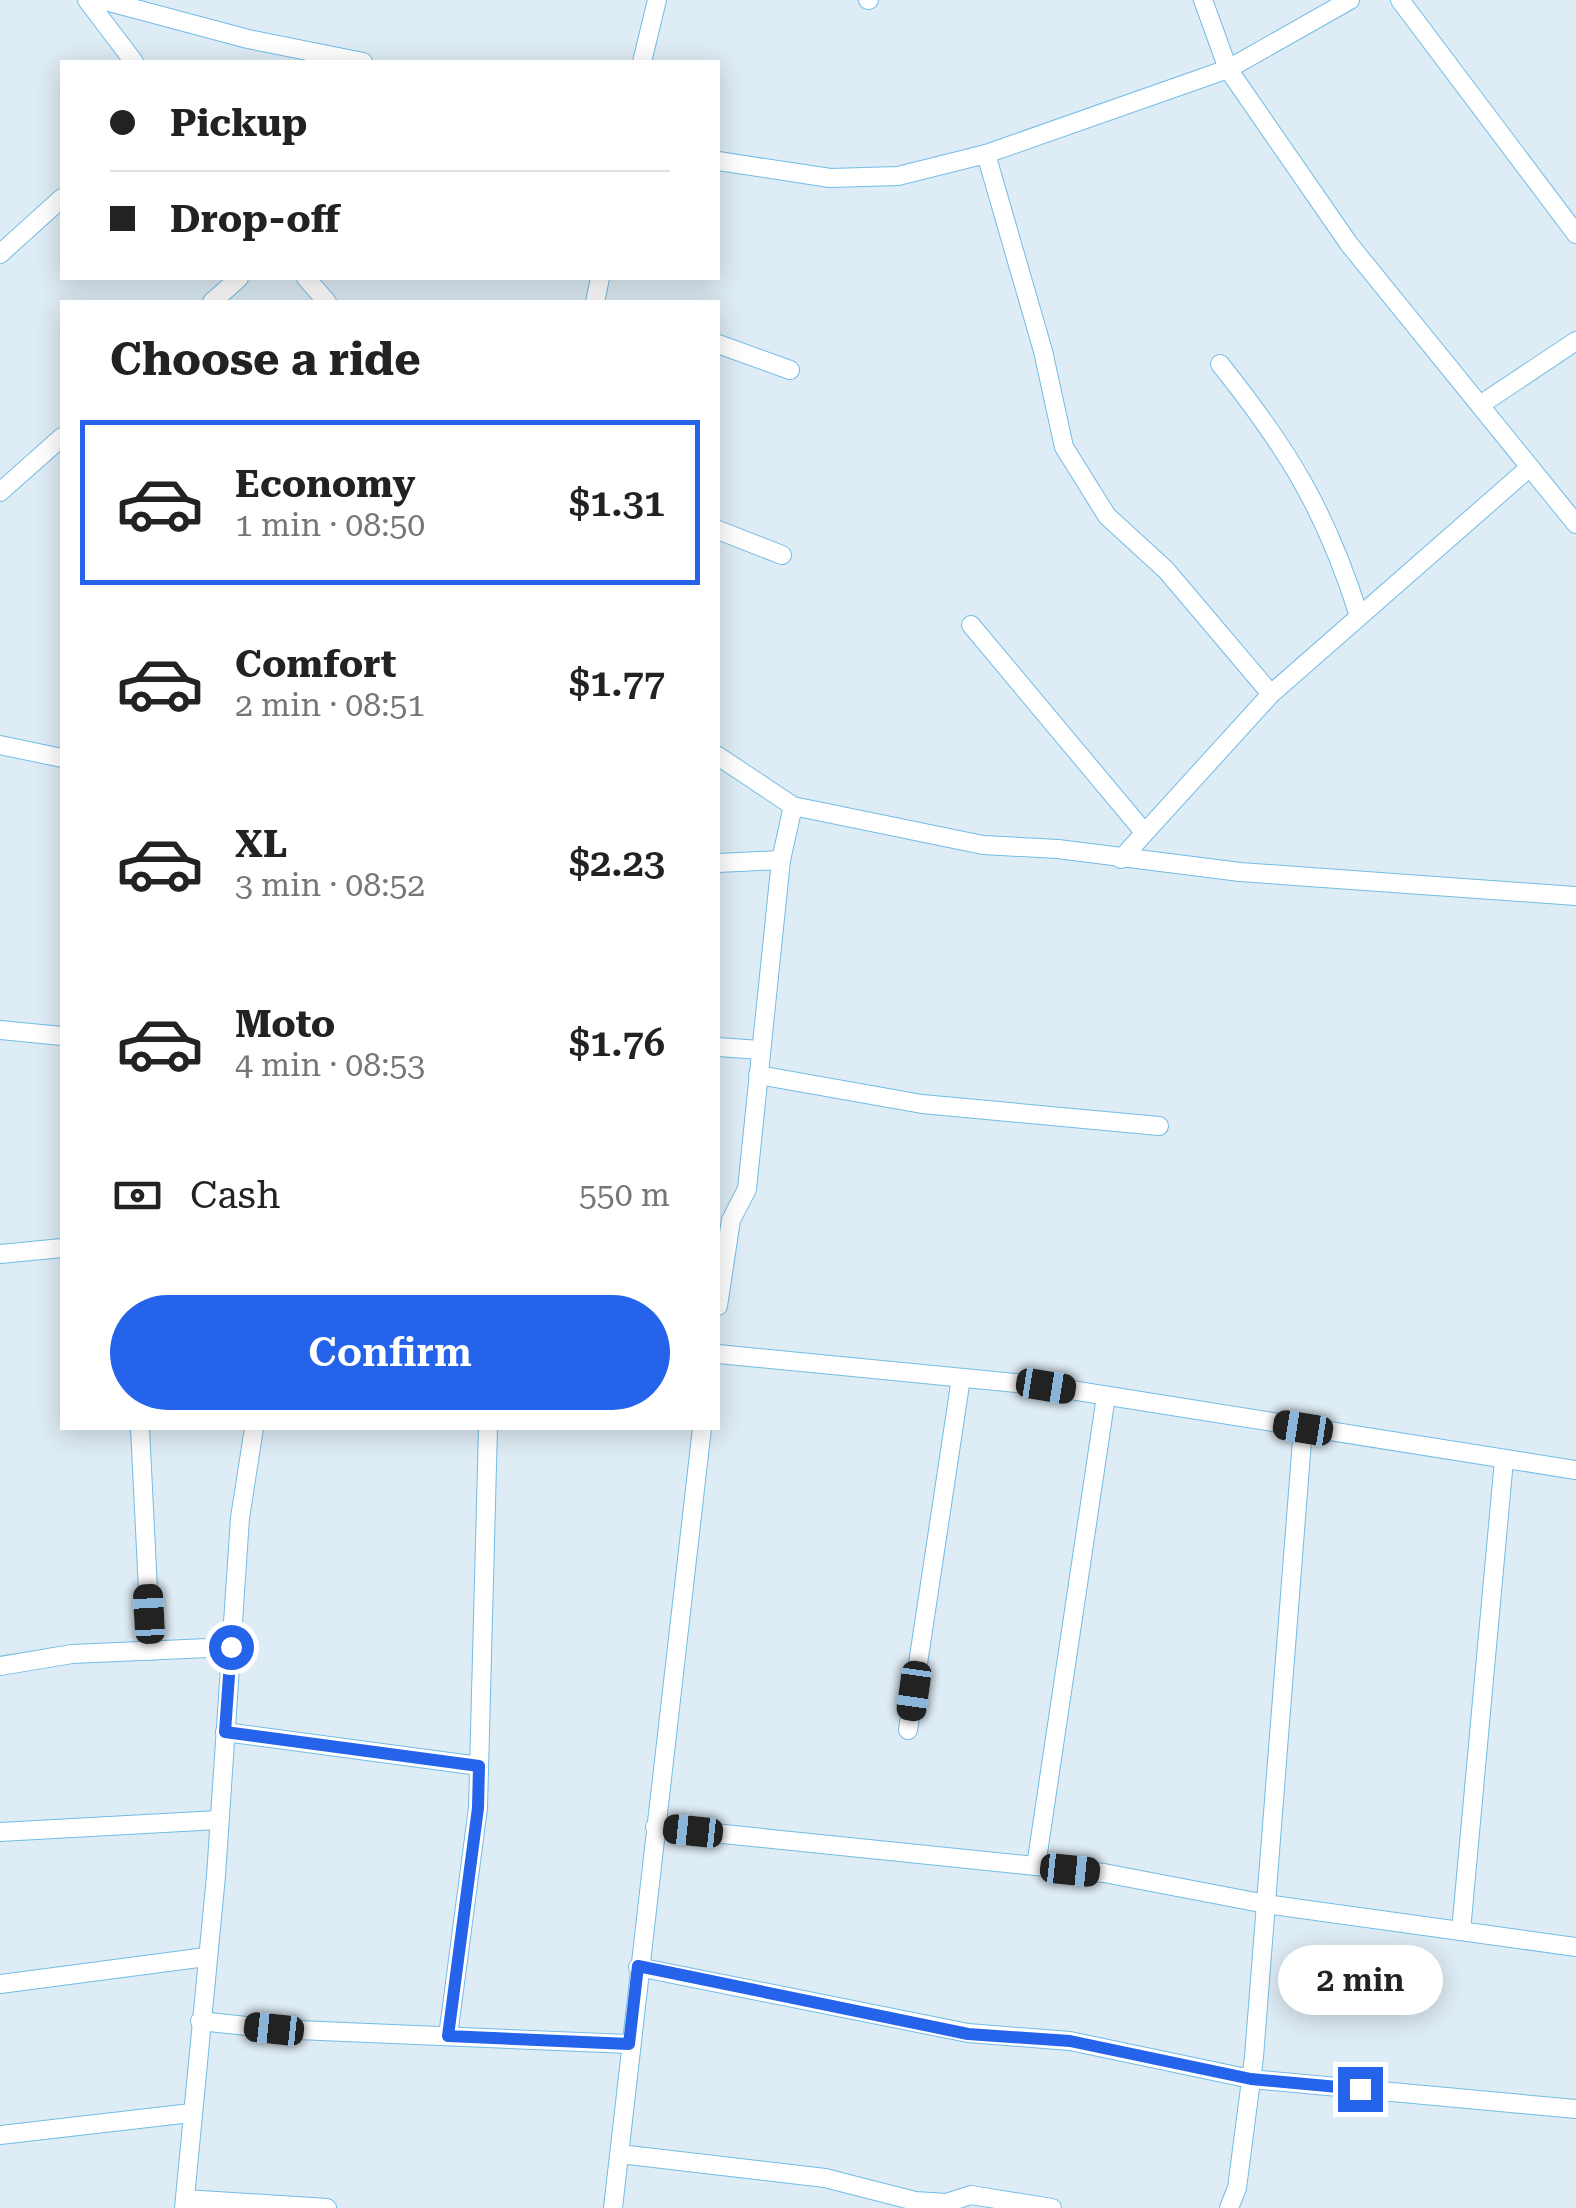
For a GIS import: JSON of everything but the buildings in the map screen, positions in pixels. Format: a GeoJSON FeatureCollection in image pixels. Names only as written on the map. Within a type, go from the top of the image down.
{"type":"FeatureCollection","features":[{"type":"Feature","properties":{"kind":"street"},"geometry":{"type":"LineString","coordinates":[[87,0],[132,60]]}},
{"type":"Feature","properties":{"kind":"street"},"geometry":{"type":"LineString","coordinates":[[102,0],[248,39],[353,60]]}},
{"type":"Feature","properties":{"kind":"street"},"geometry":{"type":"LineString","coordinates":[[642,60],[657,0]]}},
{"type":"Feature","properties":{"kind":"street"},"geometry":{"type":"LineString","coordinates":[[1202,0],[1228,69],[1349,244],[1576,524]]}},
{"type":"Feature","properties":{"kind":"street"},"geometry":{"type":"LineString","coordinates":[[720,161],[830,178],[881,176],[986,154],[1228,69],[1350,0]]}},
{"type":"Feature","properties":{"kind":"street"},"geometry":{"type":"LineString","coordinates":[[1400,0],[1576,234]]}},
{"type":"Feature","properties":{"kind":"street"},"geometry":{"type":"LineString","coordinates":[[986,154],[1043,352],[1064,447],[1107,516],[1166,570],[1271,694]]}},
{"type":"Feature","properties":{"kind":"street"},"geometry":{"type":"LineString","coordinates":[[0,254],[60,200]]}},
{"type":"Feature","properties":{"kind":"street"},"geometry":{"type":"LineString","coordinates":[[214,300],[237,280]]}},
{"type":"Feature","properties":{"kind":"street"},"geometry":{"type":"LineString","coordinates":[[308,280],[324,300]]}},
{"type":"Feature","properties":{"kind":"street"},"geometry":{"type":"LineString","coordinates":[[1480,405],[1576,341]]}},
{"type":"Feature","properties":{"kind":"street"},"geometry":{"type":"LineString","coordinates":[[720,345],[790,370]]}},
{"type":"Feature","properties":{"kind":"street"},"geometry":{"type":"LineString","coordinates":[[1220,364],[1262,416],[1315,498],[1359,616]]}},
{"type":"Feature","properties":{"kind":"street"},"geometry":{"type":"LineString","coordinates":[[0,492],[60,439]]}},
{"type":"Feature","properties":{"kind":"street"},"geometry":{"type":"LineString","coordinates":[[1121,859],[1271,694],[1530,466]]}},
{"type":"Feature","properties":{"kind":"street"},"geometry":{"type":"LineString","coordinates":[[720,531],[782,555]]}},
{"type":"Feature","properties":{"kind":"street"},"geometry":{"type":"LineString","coordinates":[[972,625],[1144,832]]}},
{"type":"Feature","properties":{"kind":"street"},"geometry":{"type":"LineString","coordinates":[[0,745],[60,758]]}},
{"type":"Feature","properties":{"kind":"street"},"geometry":{"type":"LineString","coordinates":[[720,757],[794,806],[983,845],[1576,896]]}},
{"type":"Feature","properties":{"kind":"street"},"geometry":{"type":"LineString","coordinates":[[720,1277],[724,1219],[748,1189],[781,860],[794,806]]}},
{"type":"Feature","properties":{"kind":"street"},"geometry":{"type":"LineString","coordinates":[[720,863],[781,860]]}},
{"type":"Feature","properties":{"kind":"street"},"geometry":{"type":"LineString","coordinates":[[0,1030],[60,1036]]}},
{"type":"Feature","properties":{"kind":"street"},"geometry":{"type":"LineString","coordinates":[[720,1047],[760,1050]]}},
{"type":"Feature","properties":{"kind":"street"},"geometry":{"type":"LineString","coordinates":[[758,1074],[922,1104],[1159,1126]]}},
{"type":"Feature","properties":{"kind":"street"},"geometry":{"type":"LineString","coordinates":[[0,1254],[60,1248]]}},
{"type":"Feature","properties":{"kind":"street"},"geometry":{"type":"LineString","coordinates":[[720,1354],[1106,1396],[1576,1470]]}},
{"type":"Feature","properties":{"kind":"street"},"geometry":{"type":"LineString","coordinates":[[908,1730],[961,1378]]}},
{"type":"Feature","properties":{"kind":"street"},"geometry":{"type":"LineString","coordinates":[[1036,1866],[1106,1396]]}},
{"type":"Feature","properties":{"kind":"street"},"geometry":{"type":"LineString","coordinates":[[1229,2208],[1237,2188],[1251,2079],[1303,1428]]}},
{"type":"Feature","properties":{"kind":"street"},"geometry":{"type":"LineString","coordinates":[[140,1430],[151,1651]]}},
{"type":"Feature","properties":{"kind":"street"},"geometry":{"type":"LineString","coordinates":[[254,1430],[240,1518],[184,2204],[327,2208]]}},
{"type":"Feature","properties":{"kind":"street"},"geometry":{"type":"LineString","coordinates":[[448,2036],[478,1808],[488,1430]]}},
{"type":"Feature","properties":{"kind":"street"},"geometry":{"type":"LineString","coordinates":[[613,2208],[702,1430]]}},
{"type":"Feature","properties":{"kind":"street"},"geometry":{"type":"LineString","coordinates":[[1461,1931],[1504,1460]]}},
{"type":"Feature","properties":{"kind":"street"},"geometry":{"type":"LineString","coordinates":[[0,1666],[72,1654],[231,1647]]}},
{"type":"Feature","properties":{"kind":"street"},"geometry":{"type":"LineString","coordinates":[[225,1732],[479,1766]]}},
{"type":"Feature","properties":{"kind":"street"},"geometry":{"type":"LineString","coordinates":[[0,1832],[218,1820]]}},
{"type":"Feature","properties":{"kind":"street"},"geometry":{"type":"LineString","coordinates":[[655,1828],[1104,1873],[1266,1904],[1576,1947]]}},
{"type":"Feature","properties":{"kind":"street"},"geometry":{"type":"LineString","coordinates":[[0,1984],[206,1957]]}},
{"type":"Feature","properties":{"kind":"street"},"geometry":{"type":"LineString","coordinates":[[638,1966],[968,2034],[1070,2041],[1251,2079],[1576,2110]]}},
{"type":"Feature","properties":{"kind":"street"},"geometry":{"type":"LineString","coordinates":[[200,2021],[629,2044]]}},
{"type":"Feature","properties":{"kind":"street"},"geometry":{"type":"LineString","coordinates":[[0,2135],[190,2113]]}},
{"type":"Feature","properties":{"kind":"street"},"geometry":{"type":"LineString","coordinates":[[620,2154],[825,2178],[915,2201],[946,2203],[970,2196],[1052,2208]]}},
{"type":"Feature","properties":{"kind":"route"},"geometry":{"type":"LineString","coordinates":[[231,1647],[225,1732],[479,1766],[478,1808],[448,2036],[629,2044],[638,1966],[968,2034],[1070,2041],[1251,2079],[1360,2089]]}}]}
